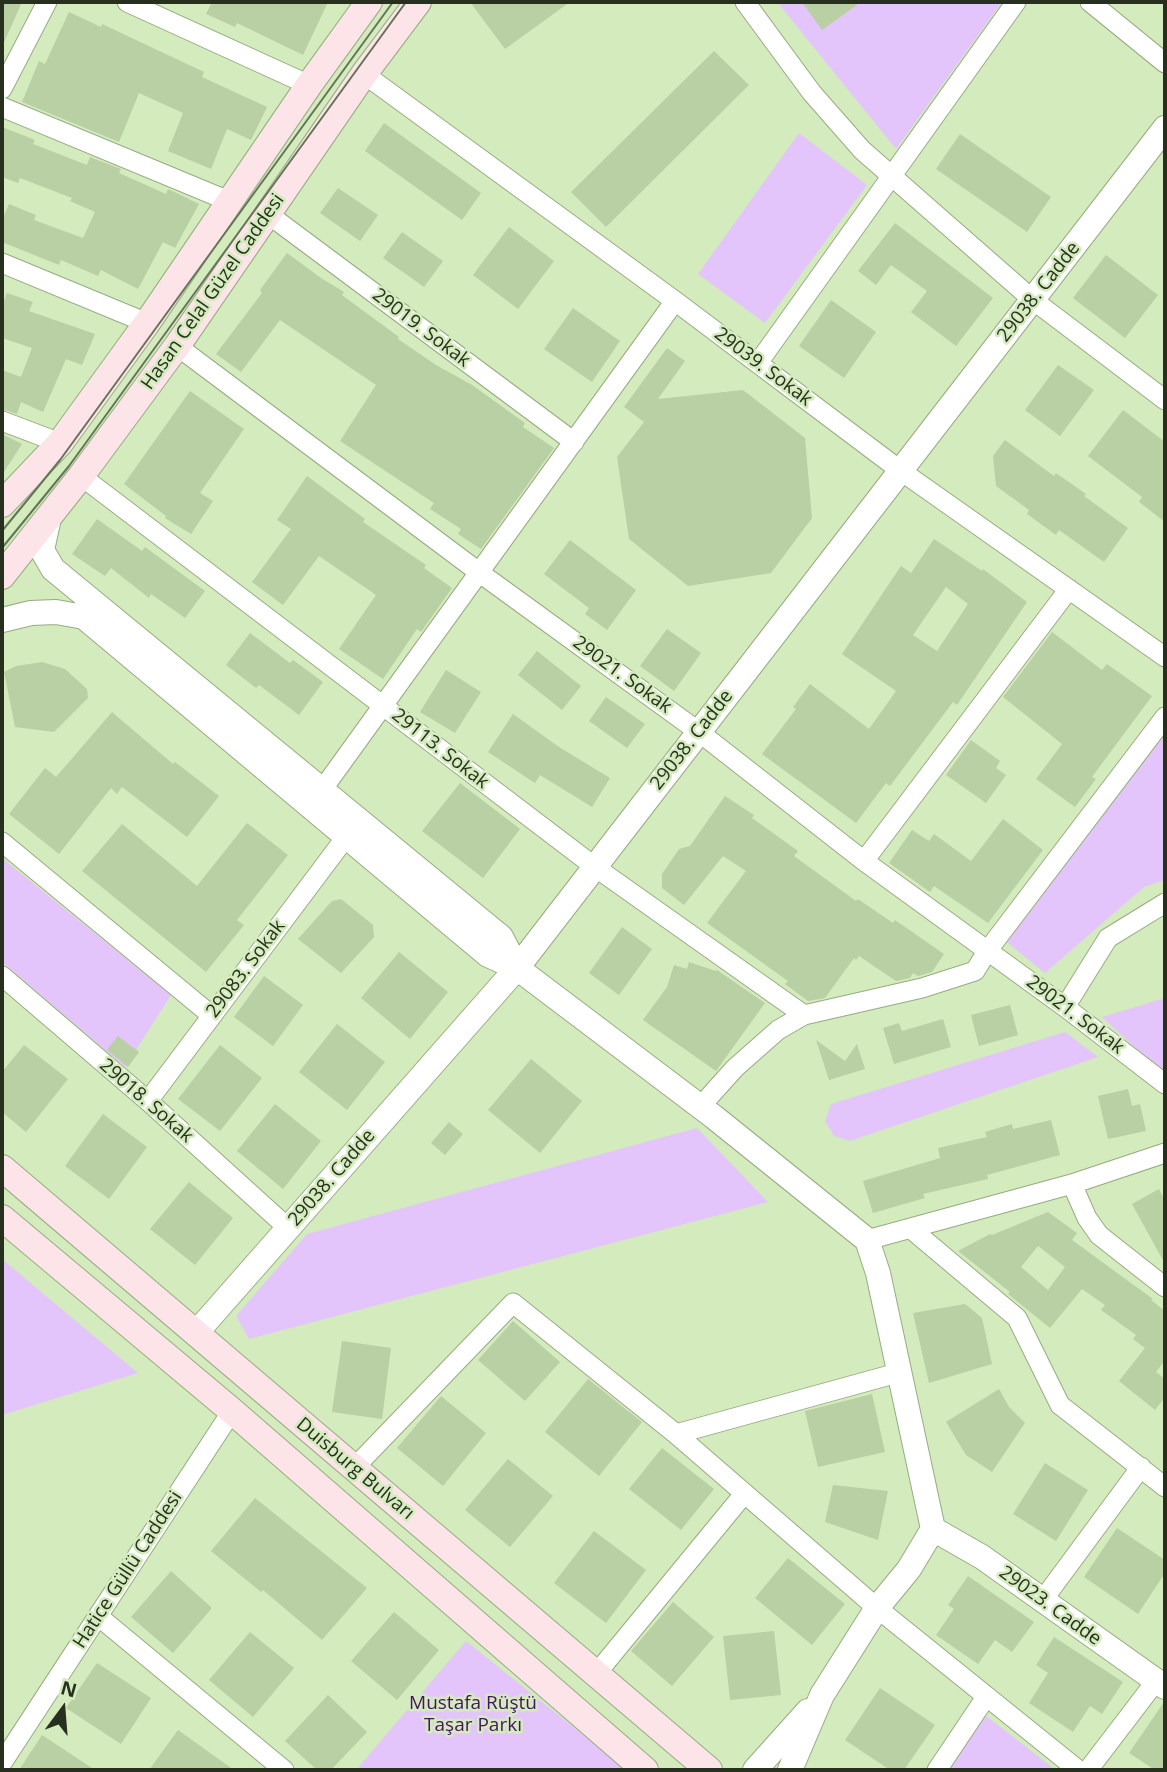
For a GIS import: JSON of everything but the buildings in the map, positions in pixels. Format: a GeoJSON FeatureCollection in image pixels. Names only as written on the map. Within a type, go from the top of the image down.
{"type":"FeatureCollection","features":[{"type":"Feature","properties":{"kind":"main road","name":"Hasan Celal Güzel Caddesi"},"geometry":{"type":"LineString","coordinates":[[2,504],[60,443],[369,2]]}},
{"type":"Feature","properties":{"kind":"main road","name":"Hasan Celal Güzel Caddesi"},"geometry":{"type":"LineString","coordinates":[[2,576],[82,476],[177,346],[364,74],[418,2]]}},
{"type":"Feature","properties":{"kind":"main road","name":"Duisburg Bulvarı"},"geometry":{"type":"LineString","coordinates":[[2,1168],[709,1770]]}},
{"type":"Feature","properties":{"kind":"main road","name":"Duisburg Bulvarı"},"geometry":{"type":"LineString","coordinates":[[2,1218],[232,1411],[645,1770]]}},
{"type":"Feature","properties":{"kind":"street"},"geometry":{"type":"LineString","coordinates":[[2,89],[47,2]]}},
{"type":"Feature","properties":{"kind":"street"},"geometry":{"type":"LineString","coordinates":[[127,2],[309,85]]}},
{"type":"Feature","properties":{"kind":"street"},"geometry":{"type":"LineString","coordinates":[[746,2],[812,93],[862,150],[1033,300],[1165,400]]}},
{"type":"Feature","properties":{"kind":"street"},"geometry":{"type":"LineString","coordinates":[[758,363],[1016,2]]}},
{"type":"Feature","properties":{"kind":"street"},"geometry":{"type":"LineString","coordinates":[[1090,2],[1165,63]]}},
{"type":"Feature","properties":{"kind":"street","name":"29039. Sokak"},"geometry":{"type":"LineString","coordinates":[[364,74],[675,301],[901,471],[1165,657]]}},
{"type":"Feature","properties":{"kind":"street"},"geometry":{"type":"LineString","coordinates":[[2,107],[231,202]]}},
{"type":"Feature","properties":{"kind":"street","name":"29038. Cadde"},"geometry":{"type":"LineString","coordinates":[[196,1333],[517,968],[1165,128]]}},
{"type":"Feature","properties":{"kind":"street","name":"29019. Sokak"},"geometry":{"type":"LineString","coordinates":[[268,214],[574,442]]}},
{"type":"Feature","properties":{"kind":"street"},"geometry":{"type":"LineString","coordinates":[[2,263],[146,323]]}},
{"type":"Feature","properties":{"kind":"street"},"geometry":{"type":"LineString","coordinates":[[323,790],[675,301]]}},
{"type":"Feature","properties":{"kind":"street","name":"29021. Sokak"},"geometry":{"type":"LineString","coordinates":[[177,346],[480,573],[699,732],[864,860],[989,950],[1165,1084]]}},
{"type":"Feature","properties":{"kind":"street"},"geometry":{"type":"LineString","coordinates":[[2,421],[60,443]]}},
{"type":"Feature","properties":{"kind":"street","name":"29113. Sokak"},"geometry":{"type":"LineString","coordinates":[[82,476],[595,867],[804,1015]]}},
{"type":"Feature","properties":{"kind":"street"},"geometry":{"type":"LineString","coordinates":[[49,518],[42,550],[53,569],[501,937],[517,968]]}},
{"type":"Feature","properties":{"kind":"street"},"geometry":{"type":"LineString","coordinates":[[864,860],[1069,589]]}},
{"type":"Feature","properties":{"kind":"street"},"geometry":{"type":"LineString","coordinates":[[2,620],[31,613],[56,612],[84,617],[488,956],[517,968],[701,1107],[867,1240],[878,1273],[901,1372],[933,1529],[909,1569],[877,1608],[822,1695],[790,1770]]}},
{"type":"Feature","properties":{"kind":"street"},"geometry":{"type":"LineString","coordinates":[[701,1107],[744,1060],[778,1030],[804,1015],[922,988],[975,971],[1165,717]]}},
{"type":"Feature","properties":{"kind":"street","name":"29083. Sokak"},"geometry":{"type":"LineString","coordinates":[[148,1101],[346,837]]}},
{"type":"Feature","properties":{"kind":"street"},"geometry":{"type":"LineString","coordinates":[[2,842],[211,1015]]}},
{"type":"Feature","properties":{"kind":"street"},"geometry":{"type":"LineString","coordinates":[[1065,1007],[1108,938],[1165,903]]}},
{"type":"Feature","properties":{"kind":"street","name":"29018. Sokak"},"geometry":{"type":"LineString","coordinates":[[2,976],[148,1101],[288,1228]]}},
{"type":"Feature","properties":{"kind":"street"},"geometry":{"type":"LineString","coordinates":[[867,1240],[1072,1184],[1165,1153]]}},
{"type":"Feature","properties":{"kind":"street"},"geometry":{"type":"LineString","coordinates":[[1072,1184],[1087,1218],[1099,1235],[1165,1287]]}},
{"type":"Feature","properties":{"kind":"street"},"geometry":{"type":"LineString","coordinates":[[910,1228],[1017,1318],[1059,1405],[1165,1487]]}},
{"type":"Feature","properties":{"kind":"street"},"geometry":{"type":"LineString","coordinates":[[354,1468],[513,1303],[676,1434],[877,1608],[1078,1770]]}},
{"type":"Feature","properties":{"kind":"street"},"geometry":{"type":"LineString","coordinates":[[676,1434],[901,1372]]}},
{"type":"Feature","properties":{"kind":"street","name":"Hatice Güllü Caddesi"},"geometry":{"type":"LineString","coordinates":[[2,1763],[232,1411]]}},
{"type":"Feature","properties":{"kind":"street"},"geometry":{"type":"LineString","coordinates":[[1042,1601],[1141,1467]]}},
{"type":"Feature","properties":{"kind":"street"},"geometry":{"type":"LineString","coordinates":[[596,1674],[744,1494]]}},
{"type":"Feature","properties":{"kind":"street","name":"29023. Cadde"},"geometry":{"type":"LineString","coordinates":[[933,1529],[982,1557],[1161,1684]]}},
{"type":"Feature","properties":{"kind":"street"},"geometry":{"type":"LineString","coordinates":[[98,1616],[284,1770]]}},
{"type":"Feature","properties":{"kind":"street"},"geometry":{"type":"LineString","coordinates":[[1088,1770],[1161,1684]]}},
{"type":"Feature","properties":{"kind":"street"},"geometry":{"type":"LineString","coordinates":[[755,1770],[822,1695]]}},
{"type":"Feature","properties":{"kind":"street"},"geometry":{"type":"LineString","coordinates":[[937,1770],[986,1697]]}},
{"type":"Feature","properties":{"kind":"street"},"geometry":{"type":"LineString","coordinates":[[253,1770],[265,1754]]}},
{"type":"Feature","properties":{"kind":"green space"},"geometry":{"type":"Polygon","coordinates":[[[777,2],[1002,2],[896,149],[777,2]]]}},
{"type":"Feature","properties":{"kind":"green space"},"geometry":{"type":"Polygon","coordinates":[[[799,133],[867,185],[765,323],[698,274],[799,133]]]}},
{"type":"Feature","properties":{"kind":"green space"},"geometry":{"type":"Polygon","coordinates":[[[1165,734],[1165,880],[1144,887],[1045,973],[1004,940],[1165,734]]]}},
{"type":"Feature","properties":{"kind":"green space"},"geometry":{"type":"Polygon","coordinates":[[[2,858],[171,995],[125,1067],[2,962],[2,858]]]}},
{"type":"Feature","properties":{"kind":"green space"},"geometry":{"type":"Polygon","coordinates":[[[1165,998],[1165,1069],[1160,1071],[1102,1017],[1165,998]]]}},
{"type":"Feature","properties":{"kind":"green space"},"geometry":{"type":"Polygon","coordinates":[[[1065,1032],[1098,1057],[850,1141],[834,1136],[825,1121],[831,1104],[1065,1032]]]}},
{"type":"Feature","properties":{"kind":"green space"},"geometry":{"type":"Polygon","coordinates":[[[697,1128],[768,1202],[249,1339],[236,1316],[307,1234],[697,1128]]]}},
{"type":"Feature","properties":{"kind":"green space"},"geometry":{"type":"Polygon","coordinates":[[[2,1259],[138,1373],[2,1415],[2,1259]]]}},
{"type":"Feature","properties":{"kind":"green space","name":"Mustafa Rüştü Taşar Parkı"},"geometry":{"type":"Polygon","coordinates":[[[466,1641],[627,1770],[356,1770],[466,1641]]]}},
{"type":"Feature","properties":{"kind":"green space"},"geometry":{"type":"Polygon","coordinates":[[[985,1715],[1052,1767],[1049,1770],[946,1770],[985,1715]]]}},
{"type":"Feature","properties":{"kind":"tram line"},"geometry":{"type":"LineString","coordinates":[[2,531],[60,460],[393,2]]}},
{"type":"Feature","properties":{"kind":"tram line"},"geometry":{"type":"LineString","coordinates":[[2,548],[69,466],[406,2]]}}]}
